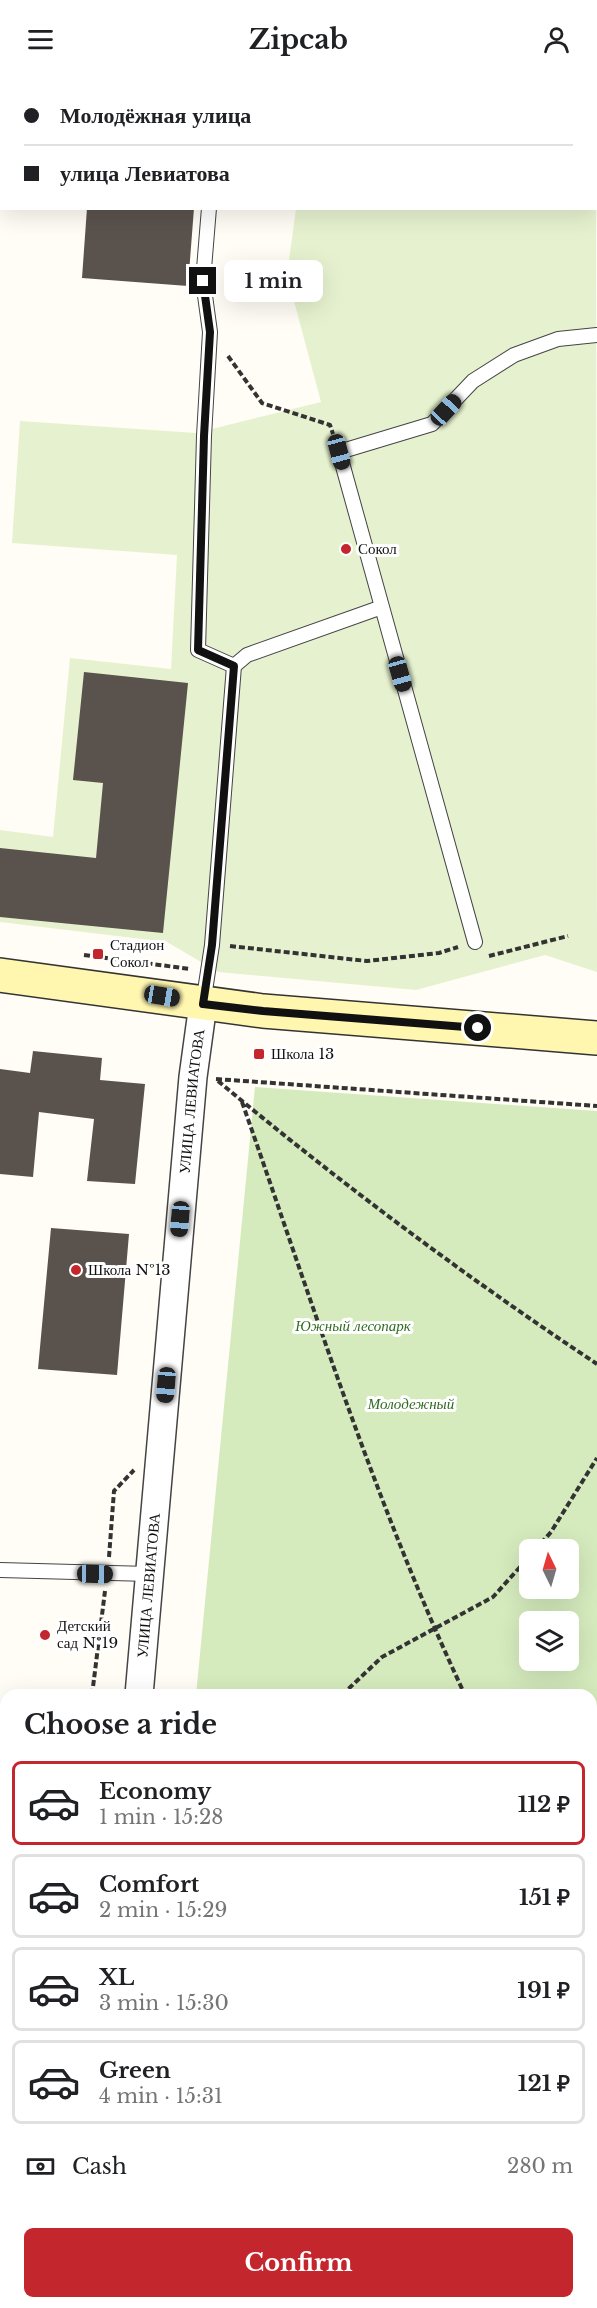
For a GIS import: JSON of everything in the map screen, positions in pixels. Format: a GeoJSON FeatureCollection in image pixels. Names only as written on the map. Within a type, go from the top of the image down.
{"type":"FeatureCollection","features":[{"type":"Feature","properties":{"kind":"main road"},"geometry":{"type":"LineString","coordinates":[[0,975],[275,1012],[597,1038]]}},
{"type":"Feature","properties":{"kind":"street","name":"УЛИЦА ЛЕВИАТОВА"},"geometry":{"type":"LineString","coordinates":[[139,1689],[193,1077],[203,1004]]}},
{"type":"Feature","properties":{"kind":"lane"},"geometry":{"type":"LineString","coordinates":[[209,210],[203,281],[210,332],[198,650],[234,666],[247,655],[382,607]]}},
{"type":"Feature","properties":{"kind":"lane"},"geometry":{"type":"LineString","coordinates":[[475,942],[339,452],[432,424],[473,381],[514,355],[558,339],[597,335]]}},
{"type":"Feature","properties":{"kind":"lane","name":"УЛИЦА ЛЕВИАТОВА"},"geometry":{"type":"LineString","coordinates":[[203,1004],[212,945],[234,666]]}},
{"type":"Feature","properties":{"kind":"lane"},"geometry":{"type":"LineString","coordinates":[[0,1570],[149,1574]]}},
{"type":"Feature","properties":{"kind":"path"},"geometry":{"type":"LineString","coordinates":[[210,332],[262,403],[330,425],[339,452]]}},
{"type":"Feature","properties":{"kind":"path"},"geometry":{"type":"LineString","coordinates":[[212,945],[367,961],[439,953],[475,942],[480,958],[568,936]]}},
{"type":"Feature","properties":{"kind":"path"},"geometry":{"type":"LineString","coordinates":[[83,955],[209,972]]}},
{"type":"Feature","properties":{"kind":"path"},"geometry":{"type":"LineString","coordinates":[[211,1070],[215,1079],[313,1160],[539,1325],[597,1364]]}},
{"type":"Feature","properties":{"kind":"path"},"geometry":{"type":"LineString","coordinates":[[215,1079],[597,1106]]}},
{"type":"Feature","properties":{"kind":"path"},"geometry":{"type":"LineString","coordinates":[[242,1102],[371,1470],[434,1629],[462,1689]]}},
{"type":"Feature","properties":{"kind":"path"},"geometry":{"type":"LineString","coordinates":[[545,1539],[597,1458]]}},
{"type":"Feature","properties":{"kind":"path"},"geometry":{"type":"LineString","coordinates":[[348,1689],[382,1657],[493,1597],[519,1568]]}},
{"type":"Feature","properties":{"kind":"green space","name":"Сокол"},"geometry":{"type":"Polygon","coordinates":[[[296,210],[596,210],[597,972],[545,955],[416,990],[218,972],[167,942],[0,922],[0,830],[53,837],[70,658],[171,669],[177,555],[12,543],[20,421],[196,433],[321,402],[287,275],[296,210]]]}},
{"type":"Feature","properties":{"kind":"green space","name":"Молодежный"},"geometry":{"type":"Polygon","coordinates":[[[255,1087],[597,1111],[597,1689],[197,1689],[255,1087]]]}},
{"type":"Feature","properties":{"kind":"building"},"geometry":{"type":"Polygon","coordinates":[[[87,210],[194,210],[188,286],[82,278],[87,210]]]}},
{"type":"Feature","properties":{"kind":"building"},"geometry":{"type":"Polygon","coordinates":[[[84,672],[188,683],[163,933],[0,917],[0,848],[96,858],[103,783],[73,780],[84,672]]]}},
{"type":"Feature","properties":{"kind":"building"},"geometry":{"type":"Polygon","coordinates":[[[33,1051],[102,1058],[100,1080],[145,1084],[135,1184],[87,1181],[94,1119],[39,1112],[33,1177],[0,1174],[0,1069],[30,1073],[33,1051]]]}},
{"type":"Feature","properties":{"kind":"building"},"geometry":{"type":"Polygon","coordinates":[[[51,1228],[129,1234],[117,1375],[38,1369],[51,1228]]]}},
{"type":"Feature","properties":{"kind":"place","name":"Сокол"},"geometry":{"type":"Point","coordinates":[346,549]}},
{"type":"Feature","properties":{"kind":"place","name":"Стадион Сокол"},"geometry":{"type":"Point","coordinates":[98,954]}},
{"type":"Feature","properties":{"kind":"place","name":"Школа 13"},"geometry":{"type":"Point","coordinates":[259,1054]}},
{"type":"Feature","properties":{"kind":"place","name":"Школа №13"},"geometry":{"type":"Point","coordinates":[76,1270]}},
{"type":"Feature","properties":{"kind":"place","name":"Детский сад №19"},"geometry":{"type":"Point","coordinates":[45,1635]}},
{"type":"Feature","properties":{"kind":"route"},"geometry":{"type":"LineString","coordinates":[[203,281],[210,332],[204,436],[198,650],[234,666],[212,945],[203,1004],[478,1028]]}},
{"type":"Feature","properties":{"kind":"park label","name":"Южный лесопарк"},"geometry":{"type":"Point","coordinates":[353,1326]}}]}
